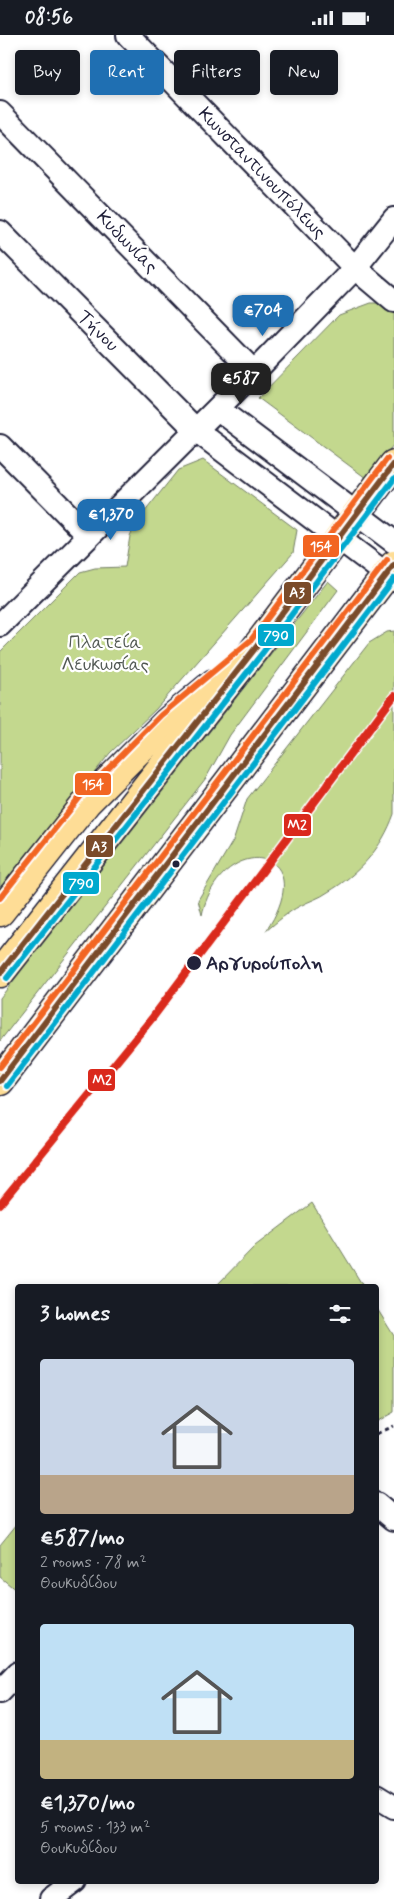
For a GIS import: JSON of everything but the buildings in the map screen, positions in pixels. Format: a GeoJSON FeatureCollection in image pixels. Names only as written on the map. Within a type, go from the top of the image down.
{"type":"FeatureCollection","features":[{"type":"Feature","properties":{"kind":"main road"},"geometry":{"type":"LineString","coordinates":[[0,973],[257,646],[394,464]]}},
{"type":"Feature","properties":{"kind":"main road"},"geometry":{"type":"LineString","coordinates":[[0,1081],[392,573]]}},
{"type":"Feature","properties":{"kind":"main road"},"geometry":{"type":"LineString","coordinates":[[0,912],[88,802],[167,722],[257,646]]}},
{"type":"Feature","properties":{"kind":"street","name":"Κωνσταντινουπόλεως"},"geometry":{"type":"LineString","coordinates":[[128,35],[355,268],[394,301]]}},
{"type":"Feature","properties":{"kind":"street","name":"Κυδωνίας"},"geometry":{"type":"LineString","coordinates":[[0,113],[254,372]]}},
{"type":"Feature","properties":{"kind":"street"},"geometry":{"type":"LineString","coordinates":[[0,625],[197,431],[355,268],[394,219]]}},
{"type":"Feature","properties":{"kind":"street","name":"Τήνου"},"geometry":{"type":"LineString","coordinates":[[0,232],[197,431],[338,539],[392,573]]}},
{"type":"Feature","properties":{"kind":"street"},"geometry":{"type":"LineString","coordinates":[[218,409],[394,542]]}},
{"type":"Feature","properties":{"kind":"street"},"geometry":{"type":"LineString","coordinates":[[0,446],[89,536]]}},
{"type":"Feature","properties":{"kind":"street"},"geometry":{"type":"LineString","coordinates":[[379,1506],[394,1519]]}},
{"type":"Feature","properties":{"kind":"street"},"geometry":{"type":"LineString","coordinates":[[379,1798],[394,1807]]}},
{"type":"Feature","properties":{"kind":"street"},"geometry":{"type":"LineString","coordinates":[[51,1899],[71,1884]]}},
{"type":"Feature","properties":{"kind":"path"},"geometry":{"type":"LineString","coordinates":[[379,1434],[394,1426]]}},
{"type":"Feature","properties":{"kind":"green space"},"geometry":{"type":"Polygon","coordinates":[[[371,303],[386,303],[394,307],[394,444],[366,478],[258,398],[339,315],[371,303]]]}},
{"type":"Feature","properties":{"kind":"green space","name":"Πλατεία Λευκωσίας"},"geometry":{"type":"Polygon","coordinates":[[[203,460],[297,530],[293,553],[156,709],[110,753],[0,892],[0,652],[80,572],[95,568],[125,567],[130,536],[136,523],[178,470],[203,460]]]}},
{"type":"Feature","properties":{"kind":"green space"},"geometry":{"type":"Polygon","coordinates":[[[328,581],[338,590],[230,735],[206,778],[0,1041],[0,998],[328,581]]]}},
{"type":"Feature","properties":{"kind":"green space"},"geometry":{"type":"Polygon","coordinates":[[[394,631],[394,814],[376,849],[350,877],[322,896],[291,911],[266,931],[281,902],[283,880],[276,866],[262,859],[245,860],[228,870],[212,888],[202,915],[198,900],[234,839],[247,799],[369,643],[387,632],[394,631]]]}},
{"type":"Feature","properties":{"kind":"green space"},"geometry":{"type":"Polygon","coordinates":[[[312,1203],[362,1284],[218,1284],[255,1246],[312,1203]]]}},
{"type":"Feature","properties":{"kind":"green space"},"geometry":{"type":"Polygon","coordinates":[[[379,1312],[394,1336],[394,1412],[379,1420],[379,1312]]]}},
{"type":"Feature","properties":{"kind":"green space"},"geometry":{"type":"Polygon","coordinates":[[[15,1526],[15,1589],[0,1577],[0,1545],[15,1526]]]}},
{"type":"Feature","properties":{"kind":"transit line","name":"154"},"geometry":{"type":"LineString","coordinates":[[0,898],[81,796],[161,715],[251,640],[387,459]]}},
{"type":"Feature","properties":{"kind":"transit line","name":"Α3"},"geometry":{"type":"LineString","coordinates":[[0,973],[257,646],[394,464]]}},
{"type":"Feature","properties":{"kind":"transit line","name":"790"},"geometry":{"type":"LineString","coordinates":[[7,978],[264,651],[394,479]]}},
{"type":"Feature","properties":{"kind":"transit line","name":"154"},"geometry":{"type":"LineString","coordinates":[[0,1067],[387,560]]}},
{"type":"Feature","properties":{"kind":"transit line","name":"Α3"},"geometry":{"type":"LineString","coordinates":[[0,1081],[394,565]]}},
{"type":"Feature","properties":{"kind":"transit line","name":"790"},"geometry":{"type":"LineString","coordinates":[[7,1086],[394,579]]}},
{"type":"Feature","properties":{"kind":"transit line","name":"Μ2"},"geometry":{"type":"LineString","coordinates":[[0,1204],[153,1017],[394,696]]}},
{"type":"Feature","properties":{"kind":"place","name":"Αργυρούπολη"},"geometry":{"type":"Point","coordinates":[194,963]}}]}
